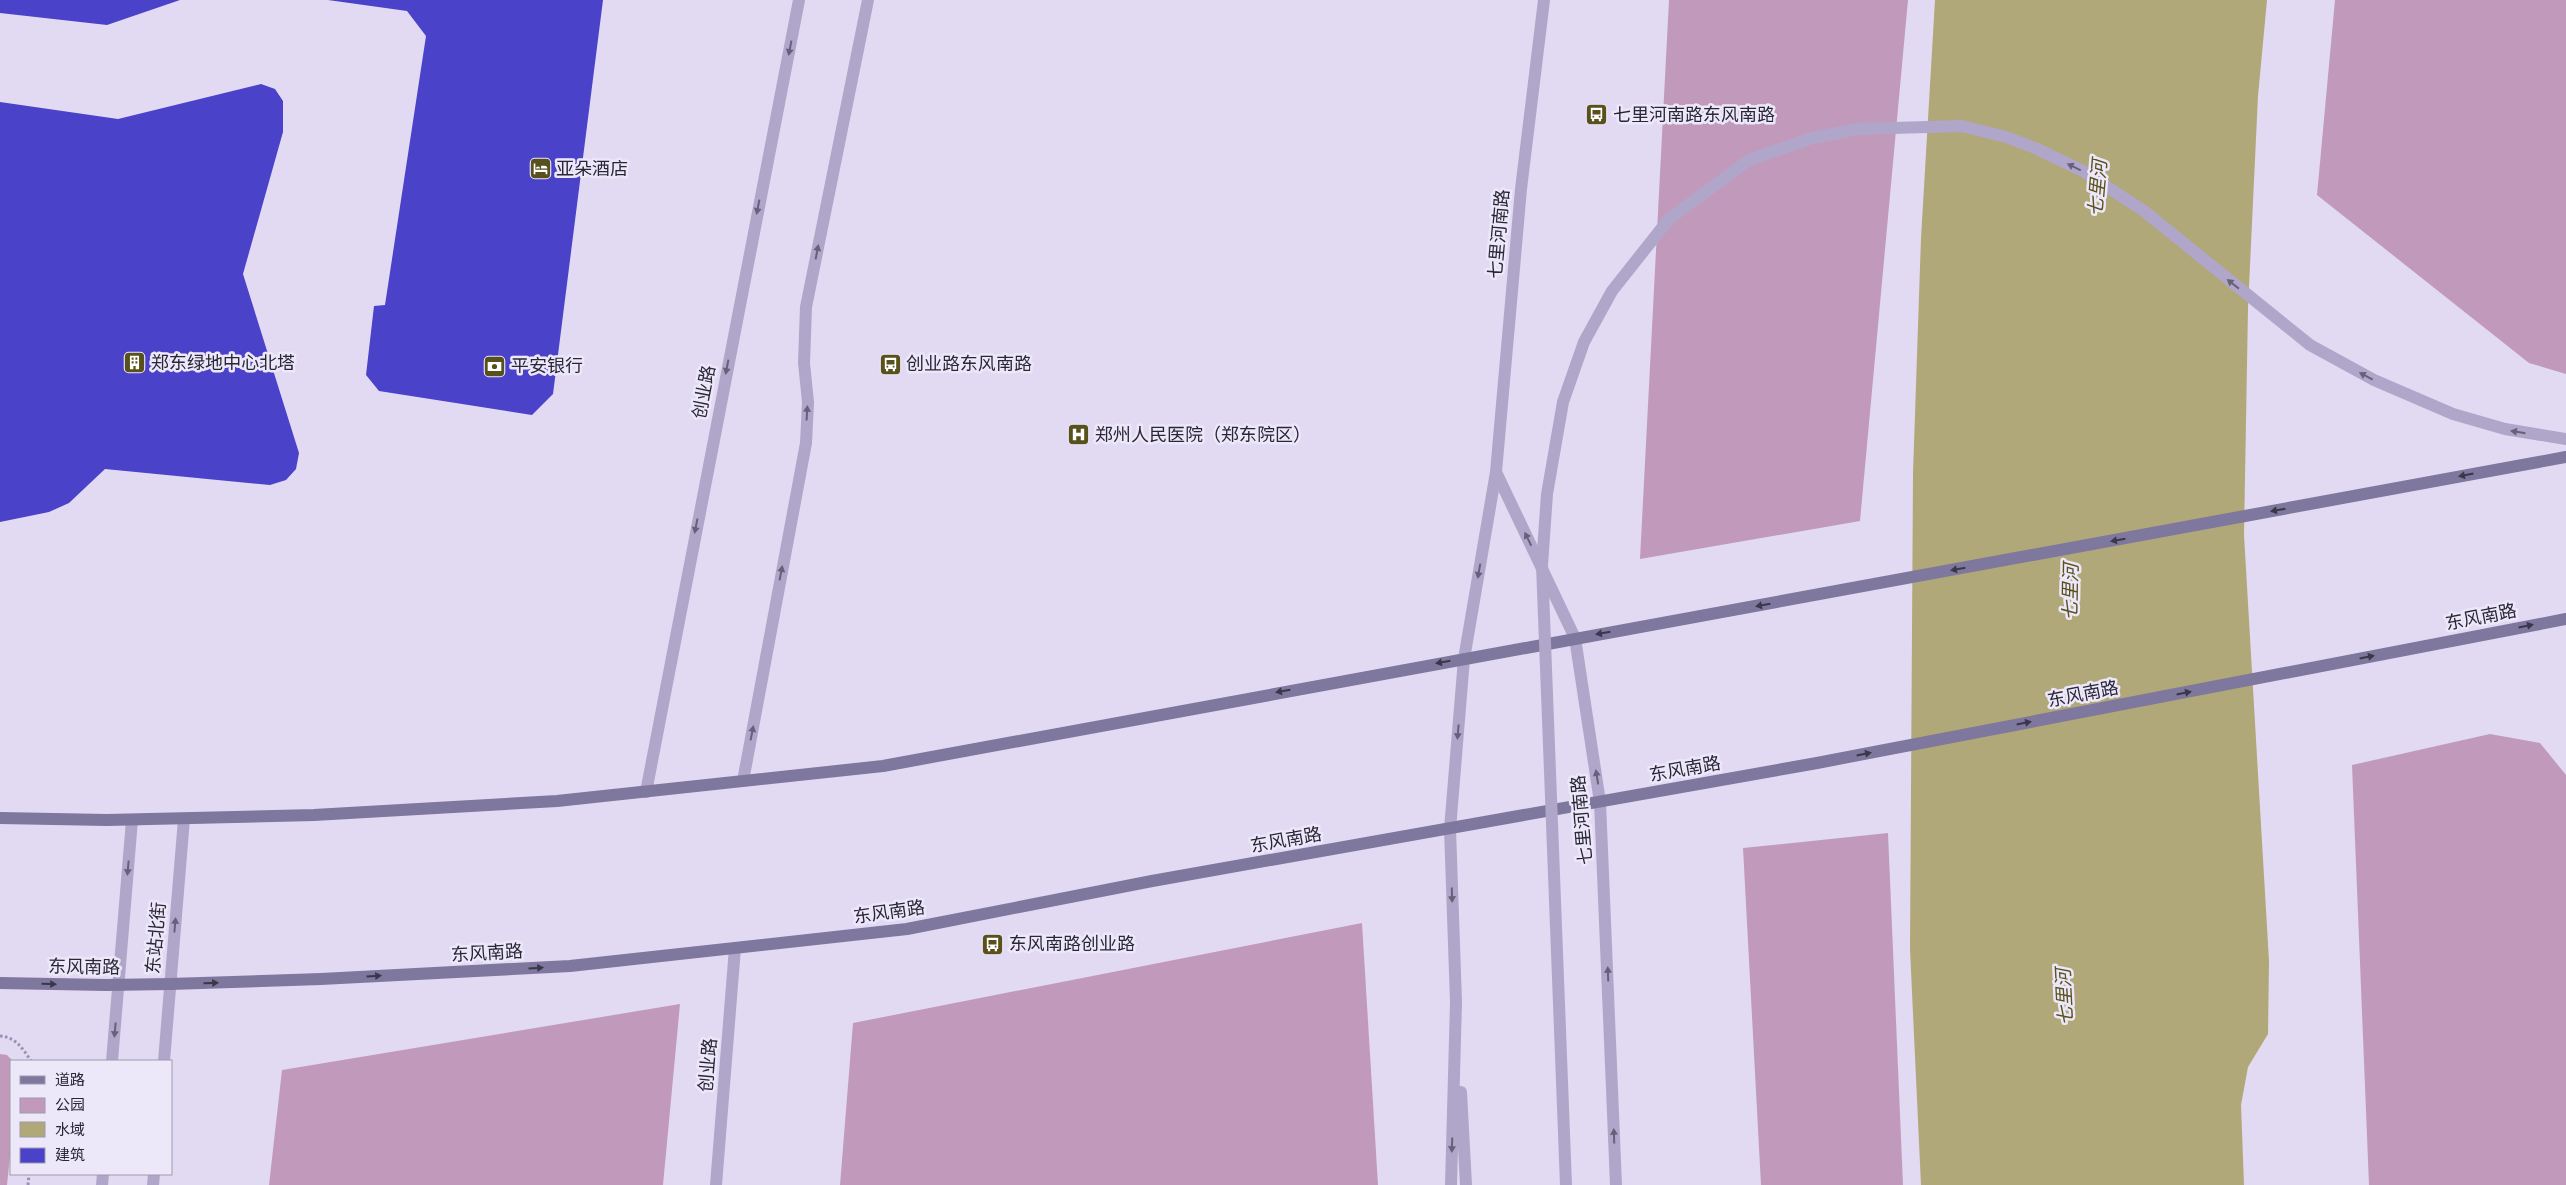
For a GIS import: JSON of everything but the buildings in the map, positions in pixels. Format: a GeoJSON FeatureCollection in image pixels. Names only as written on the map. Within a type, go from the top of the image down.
{"type":"FeatureCollection","features":[{"type":"Feature","properties":{"kind":"main road"},"geometry":{"type":"LineString","coordinates":[[0,818],[184,819],[314,815],[548,802],[882,766],[2566,457]]}},
{"type":"Feature","properties":{"kind":"main road","name":"东风南路"},"geometry":{"type":"LineString","coordinates":[[0,983],[170,984],[321,979],[570,966],[907,929],[1152,882],[1816,763],[2566,619]]}},
{"type":"Feature","properties":{"kind":"street","name":"创业路"},"geometry":{"type":"LineString","coordinates":[[646,792],[800,0]]}},
{"type":"Feature","properties":{"kind":"street"},"geometry":{"type":"LineString","coordinates":[[743,781],[806,444],[808,402],[804,363],[806,308],[868,0]]}},
{"type":"Feature","properties":{"kind":"street","name":"七里河南路"},"geometry":{"type":"LineString","coordinates":[[1451,1185],[1456,1002],[1450,829],[1464,659],[1496,472],[1521,189],[1544,0]]}},
{"type":"Feature","properties":{"kind":"street"},"geometry":{"type":"LineString","coordinates":[[1566,1185],[1542,565],[1547,494],[1563,402],[1584,342],[1612,291],[1669,218],[1749,160],[1812,138],[1858,130],[1916,126],[1962,126],[2035,148],[2083,171],[2144,211],[2310,345],[2374,380],[2453,414],[2505,429],[2566,439]]}},
{"type":"Feature","properties":{"kind":"street","name":"七里河南路"},"geometry":{"type":"LineString","coordinates":[[1496,472],[1576,638],[1600,802],[1616,1185]]}},
{"type":"Feature","properties":{"kind":"street","name":"东站北街"},"geometry":{"type":"LineString","coordinates":[[164,1060],[184,819]]}},
{"type":"Feature","properties":{"kind":"street","name":"东站北街"},"geometry":{"type":"LineString","coordinates":[[112,1060],[132,820]]}},
{"type":"Feature","properties":{"kind":"street","name":"创业路"},"geometry":{"type":"LineString","coordinates":[[716,1185],[735,948]]}},
{"type":"Feature","properties":{"kind":"street"},"geometry":{"type":"LineString","coordinates":[[1456,1002],[1466,1185]]}},
{"type":"Feature","properties":{"kind":"path"},"geometry":{"type":"LineString","coordinates":[[0,1036],[7,1036],[19,1044],[31,1060]]}},
{"type":"Feature","properties":{"kind":"green space"},"geometry":{"type":"Polygon","coordinates":[[[1669,0],[1908,0],[1860,521],[1640,559],[1669,0]]]}},
{"type":"Feature","properties":{"kind":"green space"},"geometry":{"type":"Polygon","coordinates":[[[2335,0],[2566,0],[2566,374],[2529,363],[2317,195],[2335,0]]]}},
{"type":"Feature","properties":{"kind":"green space"},"geometry":{"type":"Polygon","coordinates":[[[2490,734],[2540,743],[2566,775],[2566,1185],[2369,1185],[2352,765],[2490,734]]]}},
{"type":"Feature","properties":{"kind":"green space"},"geometry":{"type":"Polygon","coordinates":[[[1888,833],[1903,1185],[1761,1185],[1743,848],[1888,833]]]}},
{"type":"Feature","properties":{"kind":"green space"},"geometry":{"type":"Polygon","coordinates":[[[1362,923],[1378,1185],[840,1185],[853,1023],[1362,923]]]}},
{"type":"Feature","properties":{"kind":"green space"},"geometry":{"type":"Polygon","coordinates":[[[680,1004],[663,1185],[269,1185],[282,1070],[680,1004]]]}},
{"type":"Feature","properties":{"kind":"green space"},"geometry":{"type":"Polygon","coordinates":[[[0,1054],[7,1055],[12,1060],[10,1060],[10,1156],[7,1185],[0,1185],[0,1054]]]}},
{"type":"Feature","properties":{"kind":"water","name":"七里河"},"geometry":{"type":"Polygon","coordinates":[[[1935,0],[2267,0],[2258,96],[2248,308],[2244,535],[2269,961],[2268,1034],[2248,1067],[2241,1105],[2244,1185],[1921,1185],[1910,949],[1913,473],[1921,238],[1935,0]]]}},
{"type":"Feature","properties":{"kind":"place","name":"七里河南路东风南路"},"geometry":{"type":"Point","coordinates":[1597,115]}},
{"type":"Feature","properties":{"kind":"place","name":"亚朵酒店"},"geometry":{"type":"Point","coordinates":[540,169]}},
{"type":"Feature","properties":{"kind":"place","name":"郑东绿地中心北塔"},"geometry":{"type":"Point","coordinates":[135,363]}},
{"type":"Feature","properties":{"kind":"place","name":"创业路东风南路"},"geometry":{"type":"Point","coordinates":[890,364]}},
{"type":"Feature","properties":{"kind":"place","name":"平安银行"},"geometry":{"type":"Point","coordinates":[495,366]}},
{"type":"Feature","properties":{"kind":"place","name":"郑州人民医院（郑东院区）"},"geometry":{"type":"Point","coordinates":[1079,435]}},
{"type":"Feature","properties":{"kind":"place","name":"东风南路创业路"},"geometry":{"type":"Point","coordinates":[993,944]}}]}
